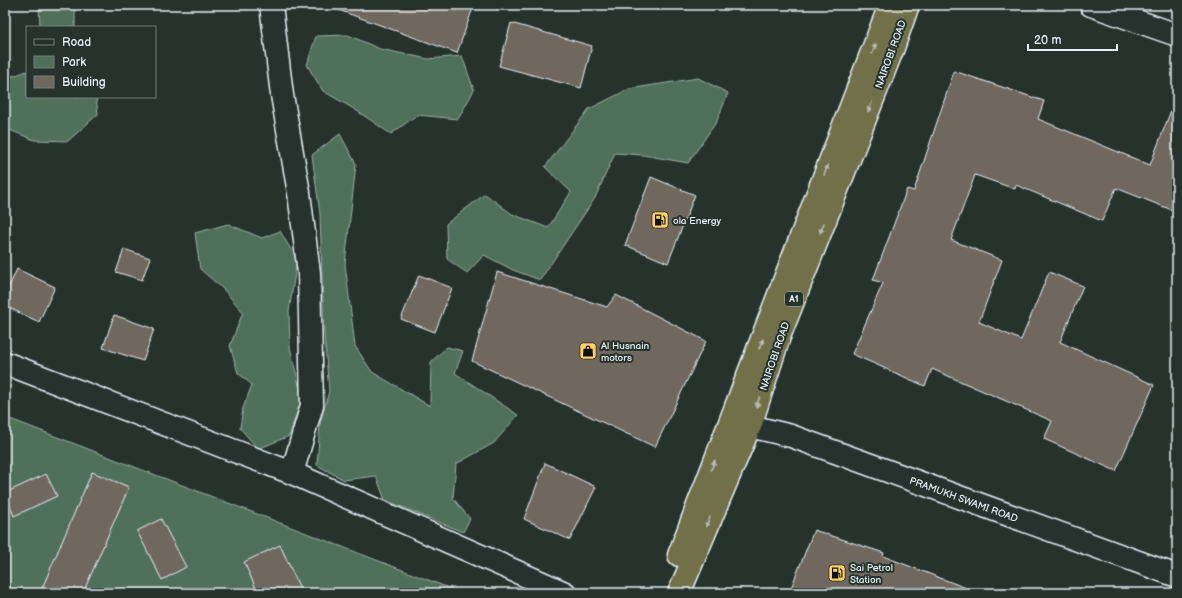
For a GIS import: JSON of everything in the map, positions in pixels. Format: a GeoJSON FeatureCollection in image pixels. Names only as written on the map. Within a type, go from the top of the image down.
{"type":"FeatureCollection","features":[{"type":"Feature","properties":{"kind":"highway","name":"NAIROBI ROAD"},"geometry":{"type":"LineString","coordinates":[[664,593],[890,5]]}},
{"type":"Feature","properties":{"kind":"highway","name":"NAIROBI ROAD"},"geometry":{"type":"LineString","coordinates":[[679,593],[750,426],[779,337],[894,48],[908,5]]}},
{"type":"Feature","properties":{"kind":"street"},"geometry":{"type":"LineString","coordinates":[[271,5],[282,95],[299,193],[309,273],[312,405],[292,473]]}},
{"type":"Feature","properties":{"kind":"street"},"geometry":{"type":"LineString","coordinates":[[1091,5],[1177,35]]}},
{"type":"Feature","properties":{"kind":"street"},"geometry":{"type":"LineString","coordinates":[[5,363],[292,473],[565,593]]}},
{"type":"Feature","properties":{"kind":"street","name":"PRAMUKH SWAMI ROAD"},"geometry":{"type":"LineString","coordinates":[[750,426],[791,436],[1177,576]]}},
{"type":"Feature","properties":{"kind":"green space"},"geometry":{"type":"Polygon","coordinates":[[[39,5],[75,5],[75,26],[40,26],[39,5]]]}},
{"type":"Feature","properties":{"kind":"green space"},"geometry":{"type":"Polygon","coordinates":[[[348,35],[380,49],[428,59],[462,56],[474,90],[458,119],[417,115],[391,134],[354,109],[323,91],[307,65],[316,36],[348,35]]]}},
{"type":"Feature","properties":{"kind":"green space"},"geometry":{"type":"Polygon","coordinates":[[[26,71],[26,98],[96,98],[98,114],[68,141],[34,140],[5,128],[5,73],[13,76],[26,71]]]}},
{"type":"Feature","properties":{"kind":"green space"},"geometry":{"type":"Polygon","coordinates":[[[698,78],[728,93],[717,121],[688,163],[643,155],[615,153],[595,198],[540,280],[513,270],[484,255],[467,273],[447,259],[446,224],[485,194],[512,214],[548,228],[571,192],[545,167],[589,109],[629,89],[698,78]]]}},
{"type":"Feature","properties":{"kind":"green space"},"geometry":{"type":"Polygon","coordinates":[[[340,134],[356,164],[345,264],[355,346],[372,372],[430,406],[431,362],[447,347],[463,351],[455,373],[518,415],[494,443],[456,464],[453,498],[470,519],[463,532],[385,500],[376,476],[344,480],[317,465],[320,424],[329,391],[324,334],[320,214],[312,155],[340,134]]]}},
{"type":"Feature","properties":{"kind":"green space"},"geometry":{"type":"Polygon","coordinates":[[[228,224],[262,238],[280,231],[297,260],[289,311],[290,347],[302,398],[289,436],[258,449],[240,428],[243,408],[252,385],[238,373],[230,346],[243,312],[223,289],[200,269],[195,233],[228,224]]]}},
{"type":"Feature","properties":{"kind":"green space"},"geometry":{"type":"Polygon","coordinates":[[[5,417],[462,593],[5,593],[5,417]]]}},
{"type":"Feature","properties":{"kind":"building"},"geometry":{"type":"Polygon","coordinates":[[[334,5],[474,5],[457,53],[333,8],[334,5]]]}},
{"type":"Feature","properties":{"kind":"building"},"geometry":{"type":"Polygon","coordinates":[[[511,23],[592,46],[581,88],[499,66],[511,23]]]}},
{"type":"Feature","properties":{"kind":"building"},"geometry":{"type":"Polygon","coordinates":[[[954,71],[1044,101],[1038,119],[1150,165],[1175,100],[1177,101],[1177,212],[1116,188],[1102,221],[1016,185],[1015,189],[975,175],[951,240],[1002,260],[979,322],[1021,340],[1049,272],[1083,286],[1060,342],[1154,385],[1116,471],[1044,439],[1052,421],[932,369],[925,386],[852,354],[883,283],[873,280],[907,189],[914,191],[954,71]]]}},
{"type":"Feature","properties":{"kind":"building","name":"ola Energy"},"geometry":{"type":"Polygon","coordinates":[[[651,177],[695,195],[668,263],[625,245],[651,177]]]}},
{"type":"Feature","properties":{"kind":"building"},"geometry":{"type":"Polygon","coordinates":[[[124,249],[150,258],[142,280],[116,272],[124,249]]]}},
{"type":"Feature","properties":{"kind":"building"},"geometry":{"type":"Polygon","coordinates":[[[17,269],[55,287],[39,322],[5,306],[5,295],[17,269]]]}},
{"type":"Feature","properties":{"kind":"building","name":"Al Husnain motors"},"geometry":{"type":"Polygon","coordinates":[[[497,272],[607,307],[616,295],[706,341],[655,447],[472,361],[497,272]]]}},
{"type":"Feature","properties":{"kind":"building"},"geometry":{"type":"Polygon","coordinates":[[[419,275],[452,288],[435,332],[401,319],[419,275]]]}},
{"type":"Feature","properties":{"kind":"building"},"geometry":{"type":"Polygon","coordinates":[[[114,315],[154,329],[143,361],[103,348],[114,315]]]}},
{"type":"Feature","properties":{"kind":"building"},"geometry":{"type":"Polygon","coordinates":[[[545,463],[596,487],[570,540],[524,519],[545,463]]]}},
{"type":"Feature","properties":{"kind":"building"},"geometry":{"type":"Polygon","coordinates":[[[92,472],[129,487],[83,593],[40,593],[92,472]]]}},
{"type":"Feature","properties":{"kind":"building"},"geometry":{"type":"Polygon","coordinates":[[[46,474],[57,496],[14,516],[5,493],[46,474]]]}},
{"type":"Feature","properties":{"kind":"building"},"geometry":{"type":"Polygon","coordinates":[[[161,519],[186,567],[162,580],[137,531],[161,519]]]}},
{"type":"Feature","properties":{"kind":"building","name":"Sai Petrol Station"},"geometry":{"type":"Polygon","coordinates":[[[814,530],[884,553],[883,556],[974,591],[974,593],[789,593],[814,530]]]}},
{"type":"Feature","properties":{"kind":"building"},"geometry":{"type":"Polygon","coordinates":[[[280,545],[302,593],[258,593],[244,562],[280,545]]]}},
{"type":"Feature","properties":{"kind":"place","name":"ola Energy"},"geometry":{"type":"Point","coordinates":[660,220]}},
{"type":"Feature","properties":{"kind":"place","name":"Al Husnain motors"},"geometry":{"type":"Point","coordinates":[588,351]}},
{"type":"Feature","properties":{"kind":"place","name":"Sai Petrol Station"},"geometry":{"type":"Point","coordinates":[837,573]}}]}
